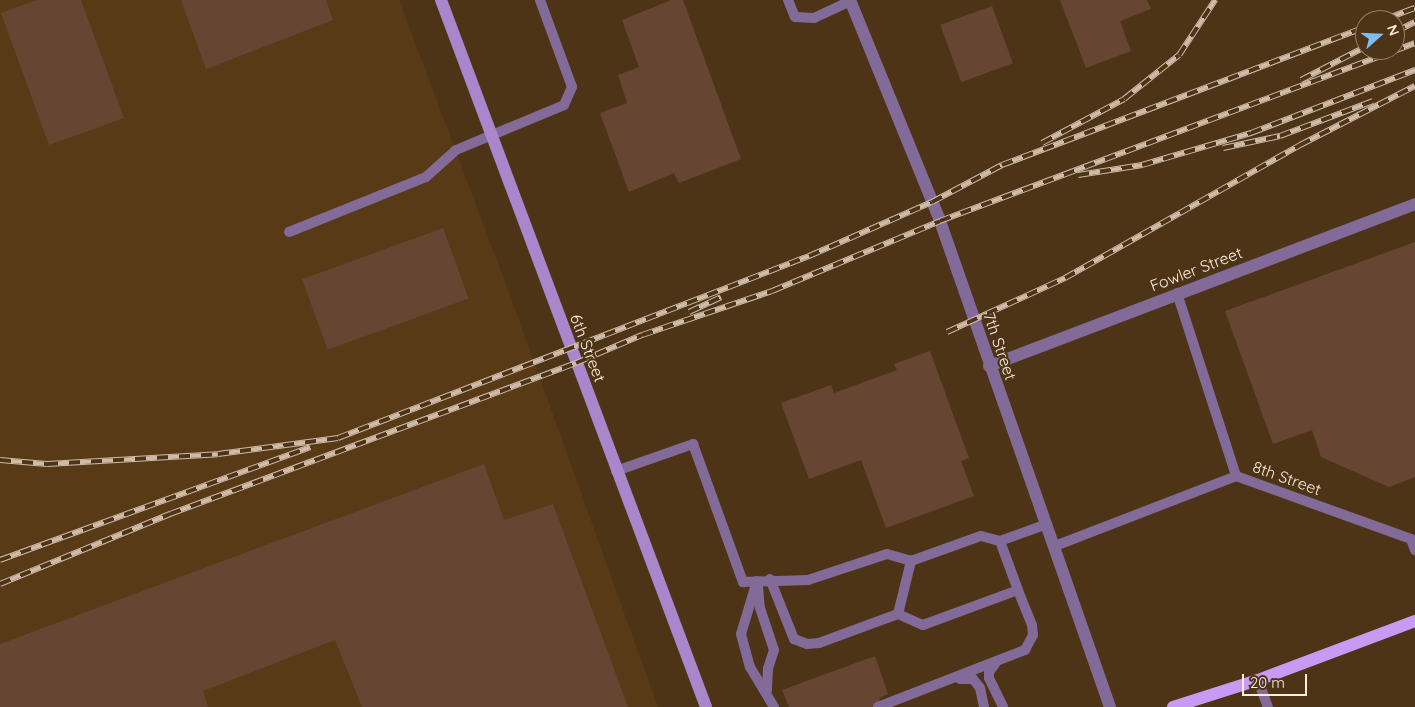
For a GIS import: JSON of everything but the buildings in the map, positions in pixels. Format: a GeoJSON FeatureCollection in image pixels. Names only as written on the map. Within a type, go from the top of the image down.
{"type":"FeatureCollection","features":[{"type":"Feature","properties":{"kind":"main road","name":"6th Street"},"geometry":{"type":"LineString","coordinates":[[441,0],[706,707]]}},
{"type":"Feature","properties":{"kind":"main road"},"geometry":{"type":"LineString","coordinates":[[1173,707],[1258,680],[1415,620]]}},
{"type":"Feature","properties":{"kind":"street","name":"7th Street"},"geometry":{"type":"LineString","coordinates":[[851,0],[940,221],[989,366],[1055,546],[1110,707]]}},
{"type":"Feature","properties":{"kind":"street","name":"Fowler Street"},"geometry":{"type":"LineString","coordinates":[[989,366],[1415,204]]}},
{"type":"Feature","properties":{"kind":"lane"},"geometry":{"type":"LineString","coordinates":[[290,232],[426,176],[456,150],[564,105],[572,87],[540,0]]}},
{"type":"Feature","properties":{"kind":"lane"},"geometry":{"type":"LineString","coordinates":[[788,0],[794,17],[814,18],[851,0]]}},
{"type":"Feature","properties":{"kind":"lane","name":"8th Street"},"geometry":{"type":"LineString","coordinates":[[1177,294],[1236,476],[1411,539],[1415,550]]}},
{"type":"Feature","properties":{"kind":"lane"},"geometry":{"type":"LineString","coordinates":[[616,471],[693,444],[743,582],[770,579],[808,580],[887,554],[910,561],[981,536],[1000,541],[1047,524]]}},
{"type":"Feature","properties":{"kind":"lane"},"geometry":{"type":"LineString","coordinates":[[1055,546],[1236,476]]}},
{"type":"Feature","properties":{"kind":"lane"},"geometry":{"type":"LineString","coordinates":[[878,707],[995,664],[1025,650],[1034,635],[1000,541]]}},
{"type":"Feature","properties":{"kind":"lane"},"geometry":{"type":"LineString","coordinates":[[898,614],[910,561]]}},
{"type":"Feature","properties":{"kind":"lane"},"geometry":{"type":"LineString","coordinates":[[770,579],[788,630],[794,638],[807,644],[834,639],[898,614],[923,625],[1018,590]]}},
{"type":"Feature","properties":{"kind":"lane"},"geometry":{"type":"LineString","coordinates":[[757,581],[741,634],[750,667],[767,691],[774,707]]}},
{"type":"Feature","properties":{"kind":"lane"},"geometry":{"type":"LineString","coordinates":[[757,581],[760,608],[774,650],[768,670],[767,691]]}},
{"type":"Feature","properties":{"kind":"lane"},"geometry":{"type":"LineString","coordinates":[[995,664],[989,672],[989,678],[1003,707]]}},
{"type":"Feature","properties":{"kind":"lane"},"geometry":{"type":"LineString","coordinates":[[952,680],[973,679],[980,688],[984,707]]}},
{"type":"Feature","properties":{"kind":"lane"},"geometry":{"type":"LineString","coordinates":[[1258,680],[1268,707]]}},
{"type":"Feature","properties":{"kind":"shaded area"},"geometry":{"type":"Polygon","coordinates":[[[0,0],[399,0],[514,306],[658,707],[0,707],[0,0]]]}},
{"type":"Feature","properties":{"kind":"railway"},"geometry":{"type":"LineString","coordinates":[[1042,143],[1124,99],[1179,55],[1215,0]]}},
{"type":"Feature","properties":{"kind":"railway"},"geometry":{"type":"LineString","coordinates":[[1405,12],[1415,8]]}},
{"type":"Feature","properties":{"kind":"railway"},"geometry":{"type":"LineString","coordinates":[[1405,27],[1415,22]]}},
{"type":"Feature","properties":{"kind":"railway"},"geometry":{"type":"LineString","coordinates":[[0,460],[47,464],[218,454],[338,438],[809,256],[932,202],[1002,165],[1355,31]]}},
{"type":"Feature","properties":{"kind":"railway"},"geometry":{"type":"LineString","coordinates":[[0,584],[170,514],[576,363],[642,335],[772,291],[940,221],[1415,43]]}},
{"type":"Feature","properties":{"kind":"railway"},"geometry":{"type":"LineString","coordinates":[[1301,80],[1355,52]]}},
{"type":"Feature","properties":{"kind":"railway"},"geometry":{"type":"LineString","coordinates":[[1078,175],[1142,165],[1251,133],[1415,70]]}},
{"type":"Feature","properties":{"kind":"railway"},"geometry":{"type":"LineString","coordinates":[[947,332],[1065,278],[1300,145],[1415,86]]}},
{"type":"Feature","properties":{"kind":"railway"},"geometry":{"type":"LineString","coordinates":[[1223,148],[1280,136],[1373,101]]}},
{"type":"Feature","properties":{"kind":"railway"},"geometry":{"type":"LineString","coordinates":[[689,312],[721,297]]}},
{"type":"Feature","properties":{"kind":"railway"},"geometry":{"type":"LineString","coordinates":[[0,560],[310,447]]}}]}
